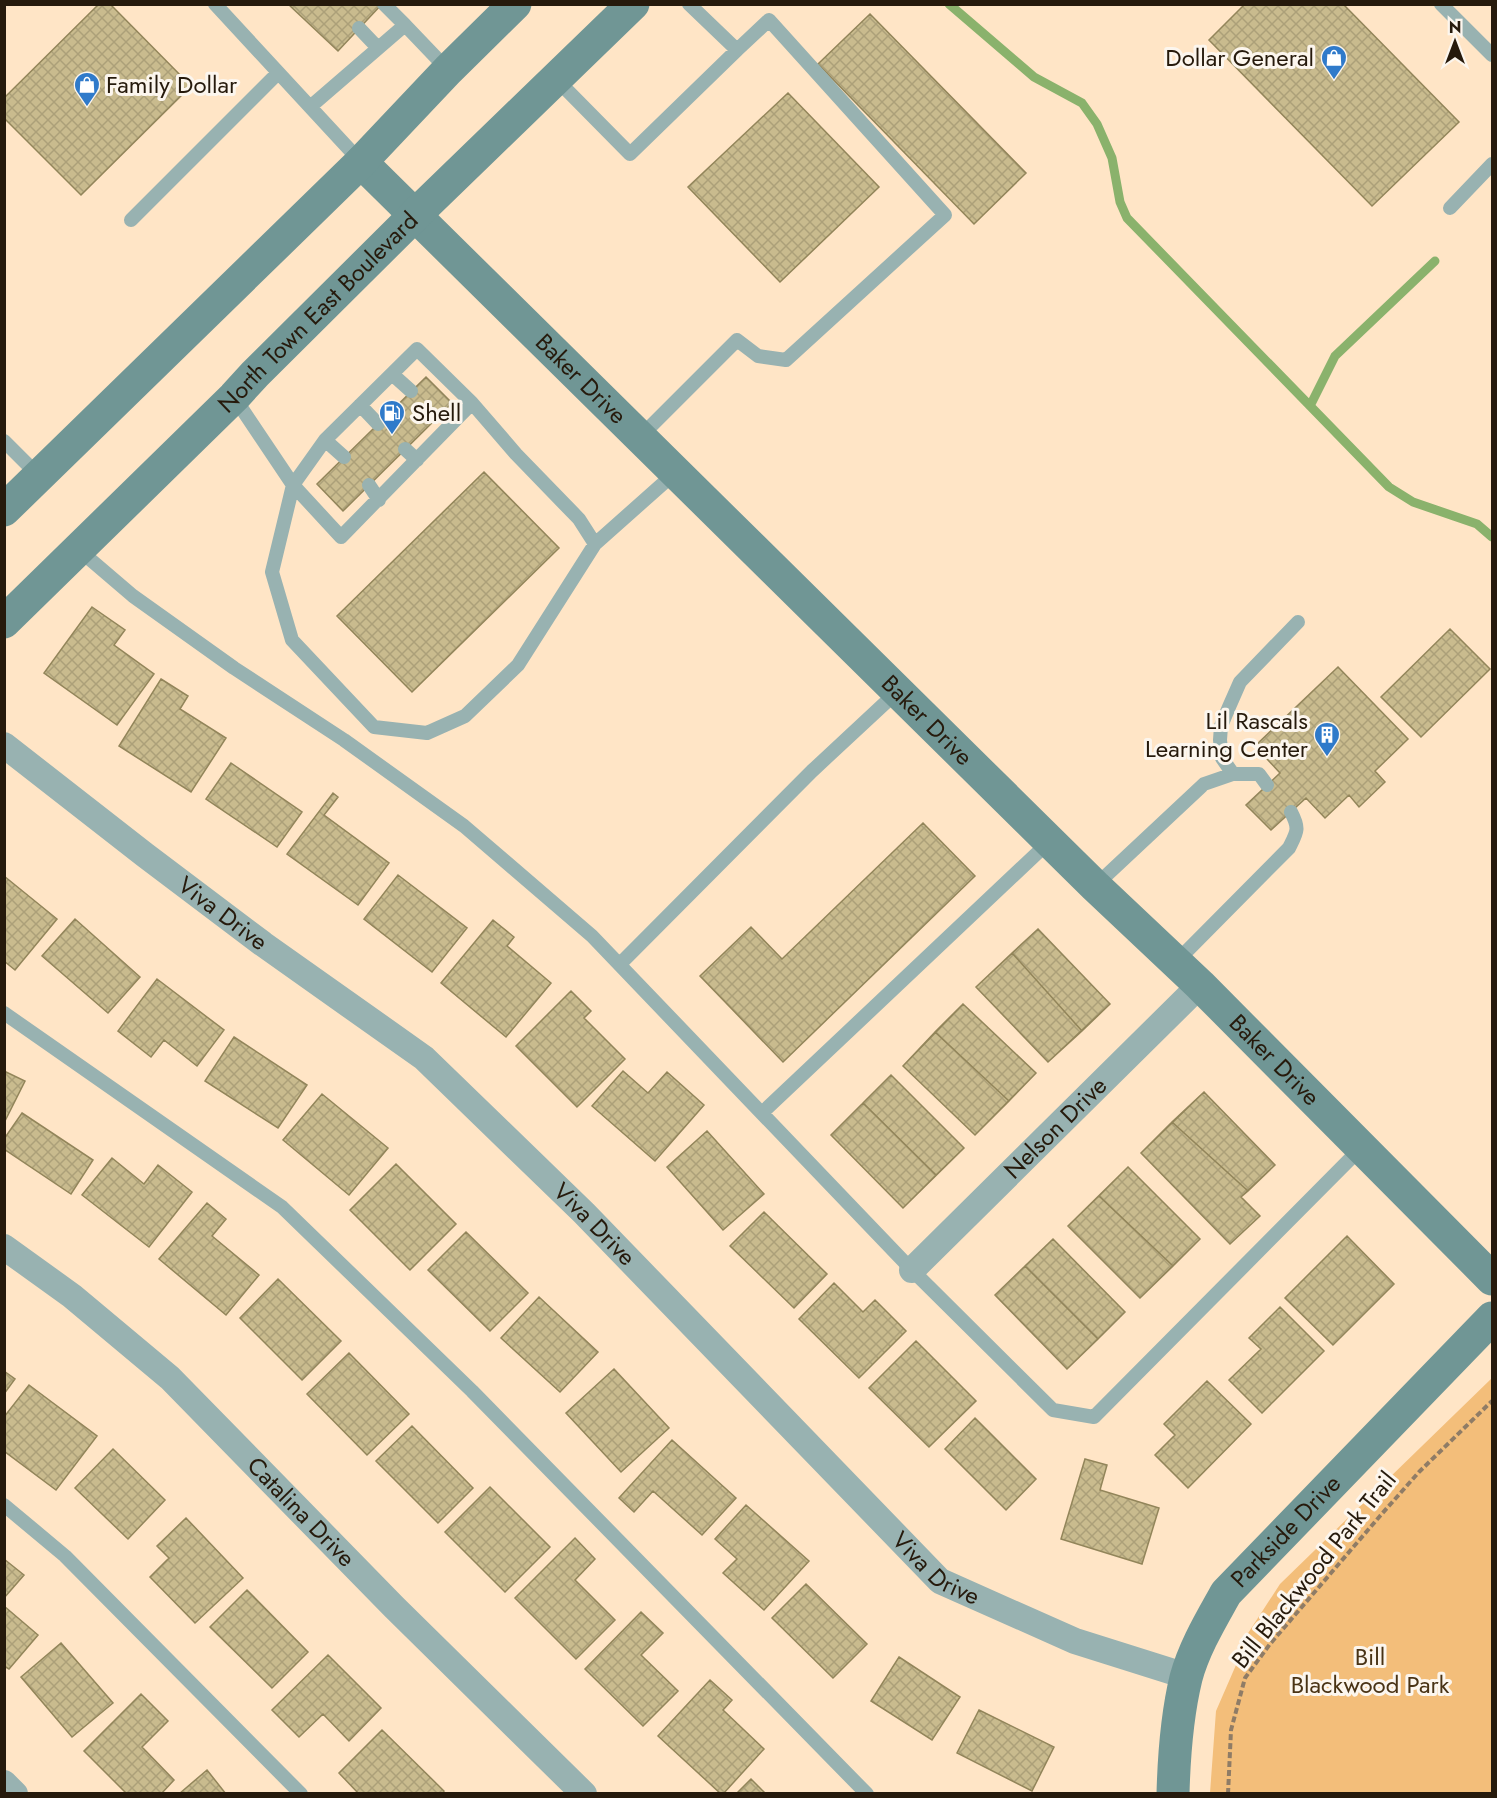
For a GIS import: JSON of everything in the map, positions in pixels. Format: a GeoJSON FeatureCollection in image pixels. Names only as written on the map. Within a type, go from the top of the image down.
{"type":"FeatureCollection","features":[{"type":"Feature","properties":{"kind":"street","name":"North Town East Boulevard"},"geometry":{"type":"LineString","coordinates":[[4,622],[234,397],[415,215],[633,4]]}},
{"type":"Feature","properties":{"kind":"street"},"geometry":{"type":"LineString","coordinates":[[4,510],[361,162],[507,7]]}},
{"type":"Feature","properties":{"kind":"street","name":"Baker Drive"},"geometry":{"type":"LineString","coordinates":[[361,162],[897,691],[1200,985],[1492,1279]]}},
{"type":"Feature","properties":{"kind":"street","name":"Viva Drive"},"geometry":{"type":"LineString","coordinates":[[4,746],[263,944],[424,1058],[584,1214],[940,1581],[1075,1641],[1186,1676]]}},
{"type":"Feature","properties":{"kind":"street","name":"Nelson Drive"},"geometry":{"type":"LineString","coordinates":[[912,1270],[1200,985]]}},
{"type":"Feature","properties":{"kind":"street","name":"Catalina Drive"},"geometry":{"type":"LineString","coordinates":[[4,1247],[72,1296],[170,1378],[394,1607],[584,1794]]}},
{"type":"Feature","properties":{"kind":"street","name":"Parkside Drive"},"geometry":{"type":"LineString","coordinates":[[1173,1794],[1176,1737],[1186,1676],[1205,1632],[1226,1593],[1492,1318]]}},
{"type":"Feature","properties":{"kind":"street"},"geometry":{"type":"LineString","coordinates":[[4,1783],[15,1794]]}},
{"type":"Feature","properties":{"kind":"lane"},"geometry":{"type":"LineString","coordinates":[[384,4],[448,70]]}},
{"type":"Feature","properties":{"kind":"lane"},"geometry":{"type":"LineString","coordinates":[[689,4],[737,50]]}},
{"type":"Feature","properties":{"kind":"lane"},"geometry":{"type":"LineString","coordinates":[[1441,4],[1492,55]]}},
{"type":"Feature","properties":{"kind":"lane"},"geometry":{"type":"LineString","coordinates":[[218,6],[361,162]]}},
{"type":"Feature","properties":{"kind":"lane"},"geometry":{"type":"LineString","coordinates":[[556,79],[630,153],[769,20],[945,215],[786,360],[758,356],[737,340],[640,437]]}},
{"type":"Feature","properties":{"kind":"lane"},"geometry":{"type":"LineString","coordinates":[[310,107],[405,25]]}},
{"type":"Feature","properties":{"kind":"lane"},"geometry":{"type":"LineString","coordinates":[[359,28],[378,48]]}},
{"type":"Feature","properties":{"kind":"lane"},"geometry":{"type":"LineString","coordinates":[[131,220],[278,73]]}},
{"type":"Feature","properties":{"kind":"lane"},"geometry":{"type":"LineString","coordinates":[[1450,208],[1492,164]]}},
{"type":"Feature","properties":{"kind":"lane"},"geometry":{"type":"LineString","coordinates":[[595,543],[579,519],[516,454],[472,403],[417,349],[325,440],[293,485],[272,572],[292,640],[375,727],[427,733],[465,716],[518,665],[595,543],[676,472]]}},
{"type":"Feature","properties":{"kind":"lane"},"geometry":{"type":"LineString","coordinates":[[392,374],[411,391]]}},
{"type":"Feature","properties":{"kind":"lane"},"geometry":{"type":"LineString","coordinates":[[234,397],[293,485],[341,537],[472,403]]}},
{"type":"Feature","properties":{"kind":"lane"},"geometry":{"type":"LineString","coordinates":[[360,405],[378,424]]}},
{"type":"Feature","properties":{"kind":"lane"},"geometry":{"type":"LineString","coordinates":[[438,417],[449,427]]}},
{"type":"Feature","properties":{"kind":"lane"},"geometry":{"type":"LineString","coordinates":[[325,440],[344,457]]}},
{"type":"Feature","properties":{"kind":"lane"},"geometry":{"type":"LineString","coordinates":[[4,441],[39,476]]}},
{"type":"Feature","properties":{"kind":"lane"},"geometry":{"type":"LineString","coordinates":[[405,449],[417,460]]}},
{"type":"Feature","properties":{"kind":"lane"},"geometry":{"type":"LineString","coordinates":[[369,485],[379,500]]}},
{"type":"Feature","properties":{"kind":"lane"},"geometry":{"type":"LineString","coordinates":[[78,549],[133,596],[234,668],[344,740],[464,826],[592,936],[912,1270],[1053,1410],[1094,1417],[1362,1147]]}},
{"type":"Feature","properties":{"kind":"lane"},"geometry":{"type":"LineString","coordinates":[[1233,774],[1222,758],[1220,740],[1221,726],[1229,707],[1240,682],[1298,622]]}},
{"type":"Feature","properties":{"kind":"lane"},"geometry":{"type":"LineString","coordinates":[[620,964],[812,771],[897,691]]}},
{"type":"Feature","properties":{"kind":"lane"},"geometry":{"type":"LineString","coordinates":[[1095,885],[1204,784],[1233,774],[1259,774],[1268,785]]}},
{"type":"Feature","properties":{"kind":"lane"},"geometry":{"type":"LineString","coordinates":[[1176,962],[1289,848],[1297,832],[1298,824],[1291,812]]}},
{"type":"Feature","properties":{"kind":"lane"},"geometry":{"type":"LineString","coordinates":[[763,1112],[1050,841]]}},
{"type":"Feature","properties":{"kind":"lane"},"geometry":{"type":"LineString","coordinates":[[4,1013],[282,1207],[472,1391],[867,1794]]}},
{"type":"Feature","properties":{"kind":"lane"},"geometry":{"type":"LineString","coordinates":[[4,1505],[65,1556],[301,1794]]}},
{"type":"Feature","properties":{"kind":"path","name":"Bill Blackwood Park Trail"},"geometry":{"type":"LineString","coordinates":[[1228,1794],[1231,1730],[1245,1678],[1277,1636],[1395,1498],[1434,1456],[1492,1401]]}},
{"type":"Feature","properties":{"kind":"green space","name":"Bill Blackwood Park"},"geometry":{"type":"Polygon","coordinates":[[[1492,1378],[1492,1793],[1210,1793],[1216,1711],[1236,1665],[1241,1644],[1280,1584],[1492,1378]]]}},
{"type":"Feature","properties":{"kind":"building","name":"Family Dollar"},"geometry":{"type":"Polygon","coordinates":[[[99,4],[110,4],[191,86],[81,195],[4,118],[4,98],[99,4]]]}},
{"type":"Feature","properties":{"kind":"building"},"geometry":{"type":"Polygon","coordinates":[[[288,4],[382,4],[338,51],[288,4]]]}},
{"type":"Feature","properties":{"kind":"building","name":"Dollar General"},"geometry":{"type":"Polygon","coordinates":[[[1245,4],[1343,4],[1459,122],[1372,206],[1209,40],[1245,4]]]}},
{"type":"Feature","properties":{"kind":"building"},"geometry":{"type":"Polygon","coordinates":[[[870,14],[1026,173],[974,224],[818,64],[870,14]]]}},
{"type":"Feature","properties":{"kind":"building"},"geometry":{"type":"Polygon","coordinates":[[[788,93],[879,187],[780,282],[688,187],[788,93]]]}},
{"type":"Feature","properties":{"kind":"building","name":"Shell"},"geometry":{"type":"Polygon","coordinates":[[[426,377],[452,403],[343,511],[317,484],[426,377]]]}},
{"type":"Feature","properties":{"kind":"building"},"geometry":{"type":"Polygon","coordinates":[[[484,472],[559,548],[412,692],[337,616],[484,472]]]}},
{"type":"Feature","properties":{"kind":"building"},"geometry":{"type":"Polygon","coordinates":[[[92,607],[125,630],[114,645],[154,674],[117,725],[44,673],[92,607]]]}},
{"type":"Feature","properties":{"kind":"building"},"geometry":{"type":"Polygon","coordinates":[[[1450,629],[1490,669],[1421,737],[1381,697],[1450,629]]]}},
{"type":"Feature","properties":{"kind":"building","name":"Lil Rascals Learning Center"},"geometry":{"type":"Polygon","coordinates":[[[1338,667],[1408,739],[1375,771],[1385,782],[1359,807],[1349,795],[1325,818],[1306,798],[1271,830],[1246,805],[1280,773],[1255,746],[1338,667]]]}},
{"type":"Feature","properties":{"kind":"building"},"geometry":{"type":"Polygon","coordinates":[[[161,679],[188,696],[180,709],[226,738],[191,792],[119,746],[161,679]]]}},
{"type":"Feature","properties":{"kind":"building"},"geometry":{"type":"Polygon","coordinates":[[[231,763],[302,812],[277,847],[206,799],[231,763]]]}},
{"type":"Feature","properties":{"kind":"building"},"geometry":{"type":"Polygon","coordinates":[[[333,793],[338,797],[324,815],[389,863],[358,905],[287,854],[333,793]]]}},
{"type":"Feature","properties":{"kind":"building"},"geometry":{"type":"Polygon","coordinates":[[[923,823],[975,876],[783,1062],[700,976],[751,927],[782,959],[923,823]]]}},
{"type":"Feature","properties":{"kind":"building"},"geometry":{"type":"Polygon","coordinates":[[[398,875],[467,928],[432,972],[364,919],[398,875]]]}},
{"type":"Feature","properties":{"kind":"building"},"geometry":{"type":"Polygon","coordinates":[[[4,876],[57,919],[15,970],[4,961],[4,876]]]}},
{"type":"Feature","properties":{"kind":"building"},"geometry":{"type":"Polygon","coordinates":[[[75,919],[140,977],[108,1013],[42,956],[75,919]]]}},
{"type":"Feature","properties":{"kind":"building"},"geometry":{"type":"Polygon","coordinates":[[[493,920],[514,937],[507,946],[551,983],[506,1037],[441,983],[493,920]]]}},
{"type":"Feature","properties":{"kind":"building"},"geometry":{"type":"Polygon","coordinates":[[[1038,929],[1110,1004],[1048,1062],[976,987],[1038,929]]]}},
{"type":"Feature","properties":{"kind":"building"},"geometry":{"type":"Polygon","coordinates":[[[1038,929],[1110,1004],[1082,1031],[1012,953],[1038,929]]]}},
{"type":"Feature","properties":{"kind":"building"},"geometry":{"type":"Polygon","coordinates":[[[1012,953],[1082,1031],[1048,1062],[976,987],[1012,953]]]}},
{"type":"Feature","properties":{"kind":"building"},"geometry":{"type":"Polygon","coordinates":[[[157,979],[224,1030],[197,1066],[164,1040],[151,1057],[118,1031],[157,979]]]}},
{"type":"Feature","properties":{"kind":"building"},"geometry":{"type":"Polygon","coordinates":[[[571,991],[591,1011],[584,1018],[625,1059],[577,1107],[516,1046],[571,991]]]}},
{"type":"Feature","properties":{"kind":"building"},"geometry":{"type":"Polygon","coordinates":[[[963,1004],[1036,1073],[975,1135],[903,1066],[963,1004]]]}},
{"type":"Feature","properties":{"kind":"building"},"geometry":{"type":"Polygon","coordinates":[[[963,1004],[1036,1073],[1009,1101],[935,1032],[963,1004]]]}},
{"type":"Feature","properties":{"kind":"building"},"geometry":{"type":"Polygon","coordinates":[[[935,1032],[1009,1101],[975,1135],[903,1066],[935,1032]]]}},
{"type":"Feature","properties":{"kind":"building"},"geometry":{"type":"Polygon","coordinates":[[[234,1037],[307,1085],[278,1128],[205,1081],[234,1037]]]}},
{"type":"Feature","properties":{"kind":"building"},"geometry":{"type":"Polygon","coordinates":[[[4,1071],[25,1081],[4,1123],[4,1071]]]}},
{"type":"Feature","properties":{"kind":"building"},"geometry":{"type":"Polygon","coordinates":[[[623,1071],[648,1093],[667,1072],[704,1105],[655,1161],[592,1106],[623,1071]]]}},
{"type":"Feature","properties":{"kind":"building"},"geometry":{"type":"Polygon","coordinates":[[[891,1075],[964,1148],[903,1208],[831,1135],[891,1075]]]}},
{"type":"Feature","properties":{"kind":"building"},"geometry":{"type":"Polygon","coordinates":[[[891,1075],[964,1148],[936,1175],[863,1103],[891,1075]]]}},
{"type":"Feature","properties":{"kind":"building"},"geometry":{"type":"Polygon","coordinates":[[[1204,1092],[1275,1165],[1241,1197],[1260,1216],[1230,1244],[1141,1153],[1204,1092]]]}},
{"type":"Feature","properties":{"kind":"building"},"geometry":{"type":"Polygon","coordinates":[[[1204,1092],[1275,1165],[1248,1191],[1172,1122],[1204,1092]]]}},
{"type":"Feature","properties":{"kind":"building"},"geometry":{"type":"Polygon","coordinates":[[[322,1094],[388,1148],[349,1195],[283,1140],[322,1094]]]}},
{"type":"Feature","properties":{"kind":"building"},"geometry":{"type":"Polygon","coordinates":[[[863,1103],[936,1175],[903,1208],[831,1135],[863,1103]]]}},
{"type":"Feature","properties":{"kind":"building"},"geometry":{"type":"Polygon","coordinates":[[[22,1113],[93,1160],[71,1194],[4,1149],[4,1139],[22,1113]]]}},
{"type":"Feature","properties":{"kind":"building"},"geometry":{"type":"Polygon","coordinates":[[[1172,1122],[1248,1191],[1241,1197],[1260,1216],[1230,1244],[1141,1153],[1172,1122]]]}},
{"type":"Feature","properties":{"kind":"building"},"geometry":{"type":"Polygon","coordinates":[[[707,1131],[764,1194],[723,1230],[667,1167],[707,1131]]]}},
{"type":"Feature","properties":{"kind":"building"},"geometry":{"type":"Polygon","coordinates":[[[112,1158],[144,1184],[158,1165],[192,1192],[149,1247],[82,1195],[112,1158]]]}},
{"type":"Feature","properties":{"kind":"building"},"geometry":{"type":"Polygon","coordinates":[[[396,1164],[456,1224],[410,1270],[350,1210],[396,1164]]]}},
{"type":"Feature","properties":{"kind":"building"},"geometry":{"type":"Polygon","coordinates":[[[1128,1167],[1200,1239],[1140,1298],[1068,1226],[1128,1167]]]}},
{"type":"Feature","properties":{"kind":"building"},"geometry":{"type":"Polygon","coordinates":[[[1128,1167],[1200,1239],[1173,1266],[1099,1196],[1128,1167]]]}},
{"type":"Feature","properties":{"kind":"building"},"geometry":{"type":"Polygon","coordinates":[[[1099,1196],[1173,1266],[1140,1298],[1068,1226],[1099,1196]]]}},
{"type":"Feature","properties":{"kind":"building"},"geometry":{"type":"Polygon","coordinates":[[[207,1203],[226,1219],[212,1236],[259,1275],[226,1315],[159,1259],[207,1203]]]}},
{"type":"Feature","properties":{"kind":"building"},"geometry":{"type":"Polygon","coordinates":[[[764,1212],[827,1274],[794,1308],[730,1246],[764,1212]]]}},
{"type":"Feature","properties":{"kind":"building"},"geometry":{"type":"Polygon","coordinates":[[[466,1232],[528,1293],[490,1331],[428,1270],[466,1232]]]}},
{"type":"Feature","properties":{"kind":"building"},"geometry":{"type":"Polygon","coordinates":[[[1347,1236],[1394,1284],[1333,1345],[1285,1298],[1347,1236]]]}},
{"type":"Feature","properties":{"kind":"building"},"geometry":{"type":"Polygon","coordinates":[[[1053,1239],[1125,1312],[1098,1339],[1025,1266],[1053,1239]]]}},
{"type":"Feature","properties":{"kind":"building"},"geometry":{"type":"Polygon","coordinates":[[[1025,1266],[1098,1339],[1067,1369],[995,1295],[1025,1266]]]}},
{"type":"Feature","properties":{"kind":"building"},"geometry":{"type":"Polygon","coordinates":[[[278,1279],[341,1341],[302,1380],[240,1318],[278,1279]]]}},
{"type":"Feature","properties":{"kind":"building"},"geometry":{"type":"Polygon","coordinates":[[[834,1283],[863,1312],[875,1300],[906,1331],[859,1378],[799,1319],[834,1283]]]}},
{"type":"Feature","properties":{"kind":"building"},"geometry":{"type":"Polygon","coordinates":[[[539,1297],[598,1352],[560,1392],[501,1338],[539,1297]]]}},
{"type":"Feature","properties":{"kind":"building"},"geometry":{"type":"Polygon","coordinates":[[[1280,1307],[1324,1351],[1262,1413],[1229,1380],[1261,1349],[1249,1338],[1280,1307]]]}},
{"type":"Feature","properties":{"kind":"building"},"geometry":{"type":"Polygon","coordinates":[[[916,1341],[976,1401],[929,1447],[869,1388],[916,1341]]]}},
{"type":"Feature","properties":{"kind":"building"},"geometry":{"type":"Polygon","coordinates":[[[349,1353],[409,1414],[367,1455],[307,1394],[349,1353]]]}},
{"type":"Feature","properties":{"kind":"building"},"geometry":{"type":"Polygon","coordinates":[[[614,1369],[669,1428],[621,1472],[566,1413],[614,1369]]]}},
{"type":"Feature","properties":{"kind":"building"},"geometry":{"type":"Polygon","coordinates":[[[4,1371],[15,1379],[4,1394],[4,1371]]]}},
{"type":"Feature","properties":{"kind":"building"},"geometry":{"type":"Polygon","coordinates":[[[1207,1381],[1251,1424],[1188,1488],[1155,1455],[1175,1435],[1164,1424],[1207,1381]]]}},
{"type":"Feature","properties":{"kind":"building"},"geometry":{"type":"Polygon","coordinates":[[[29,1385],[97,1436],[56,1490],[4,1451],[4,1417],[29,1385]]]}},
{"type":"Feature","properties":{"kind":"building"},"geometry":{"type":"Polygon","coordinates":[[[975,1418],[1036,1479],[1006,1510],[945,1449],[975,1418]]]}},
{"type":"Feature","properties":{"kind":"building"},"geometry":{"type":"Polygon","coordinates":[[[412,1426],[473,1488],[438,1523],[376,1461],[412,1426]]]}},
{"type":"Feature","properties":{"kind":"building"},"geometry":{"type":"Polygon","coordinates":[[[672,1440],[736,1498],[702,1535],[653,1491],[634,1512],[619,1498],[672,1440]]]}},
{"type":"Feature","properties":{"kind":"building"},"geometry":{"type":"Polygon","coordinates":[[[113,1449],[165,1500],[128,1539],[75,1488],[113,1449]]]}},
{"type":"Feature","properties":{"kind":"building"},"geometry":{"type":"Polygon","coordinates":[[[1085,1459],[1107,1465],[1100,1490],[1159,1508],[1142,1564],[1061,1539],[1085,1459]]]}},
{"type":"Feature","properties":{"kind":"building"},"geometry":{"type":"Polygon","coordinates":[[[490,1487],[550,1547],[505,1592],[445,1532],[490,1487]]]}},
{"type":"Feature","properties":{"kind":"building"},"geometry":{"type":"Polygon","coordinates":[[[746,1505],[809,1561],[764,1610],[723,1573],[737,1559],[715,1539],[746,1505]]]}},
{"type":"Feature","properties":{"kind":"building"},"geometry":{"type":"Polygon","coordinates":[[[186,1518],[243,1578],[195,1623],[150,1577],[169,1558],[157,1546],[186,1518]]]}},
{"type":"Feature","properties":{"kind":"building"},"geometry":{"type":"Polygon","coordinates":[[[575,1538],[595,1559],[575,1580],[615,1620],[576,1659],[515,1598],[575,1538]]]}},
{"type":"Feature","properties":{"kind":"building"},"geometry":{"type":"Polygon","coordinates":[[[4,1559],[24,1575],[4,1598],[4,1559]]]}},
{"type":"Feature","properties":{"kind":"building"},"geometry":{"type":"Polygon","coordinates":[[[806,1584],[867,1644],[833,1678],[772,1618],[806,1584]]]}},
{"type":"Feature","properties":{"kind":"building"},"geometry":{"type":"Polygon","coordinates":[[[247,1590],[308,1652],[272,1688],[210,1627],[247,1590]]]}},
{"type":"Feature","properties":{"kind":"building"},"geometry":{"type":"Polygon","coordinates":[[[4,1606],[38,1635],[9,1669],[4,1666],[4,1606]]]}},
{"type":"Feature","properties":{"kind":"building"},"geometry":{"type":"Polygon","coordinates":[[[641,1612],[663,1633],[641,1655],[678,1691],[643,1726],[585,1669],[641,1612]]]}},
{"type":"Feature","properties":{"kind":"building"},"geometry":{"type":"Polygon","coordinates":[[[61,1643],[113,1703],[72,1737],[21,1677],[61,1643]]]}},
{"type":"Feature","properties":{"kind":"building"},"geometry":{"type":"Polygon","coordinates":[[[328,1655],[381,1708],[349,1741],[323,1714],[299,1737],[272,1710],[328,1655]]]}},
{"type":"Feature","properties":{"kind":"building"},"geometry":{"type":"Polygon","coordinates":[[[899,1657],[960,1697],[932,1740],[871,1701],[899,1657]]]}},
{"type":"Feature","properties":{"kind":"building"},"geometry":{"type":"Polygon","coordinates":[[[710,1680],[732,1700],[723,1710],[764,1749],[723,1794],[658,1736],[710,1680]]]}},
{"type":"Feature","properties":{"kind":"building"},"geometry":{"type":"Polygon","coordinates":[[[141,1694],[168,1721],[142,1747],[174,1780],[161,1794],[127,1794],[84,1751],[141,1694]]]}},
{"type":"Feature","properties":{"kind":"building"},"geometry":{"type":"Polygon","coordinates":[[[979,1710],[1054,1747],[1032,1791],[957,1753],[979,1710]]]}},
{"type":"Feature","properties":{"kind":"building"},"geometry":{"type":"Polygon","coordinates":[[[382,1730],[444,1791],[442,1794],[359,1794],[339,1773],[382,1730]]]}},
{"type":"Feature","properties":{"kind":"building"},"geometry":{"type":"Polygon","coordinates":[[[207,1770],[226,1794],[179,1794],[207,1770]]]}},
{"type":"Feature","properties":{"kind":"building"},"geometry":{"type":"Polygon","coordinates":[[[751,1779],[766,1794],[736,1794],[751,1779]]]}},
{"type":"Feature","properties":{"kind":"waterway"},"geometry":{"type":"LineString","coordinates":[[949,4],[1034,77],[1082,103],[1097,124],[1112,158],[1120,202],[1127,218],[1389,487],[1413,502],[1477,524],[1492,537]]}},
{"type":"Feature","properties":{"kind":"waterway"},"geometry":{"type":"LineString","coordinates":[[1310,406],[1335,356],[1435,261]]}},
{"type":"Feature","properties":{"kind":"place","name":"Dollar General"},"geometry":{"type":"Point","coordinates":[1334,81]}},
{"type":"Feature","properties":{"kind":"place","name":"Family Dollar"},"geometry":{"type":"Point","coordinates":[87,108]}},
{"type":"Feature","properties":{"kind":"place","name":"Shell"},"geometry":{"type":"Point","coordinates":[392,436]}},
{"type":"Feature","properties":{"kind":"place","name":"Lil Rascals Learning Center"},"geometry":{"type":"Point","coordinates":[1327,758]}}]}
